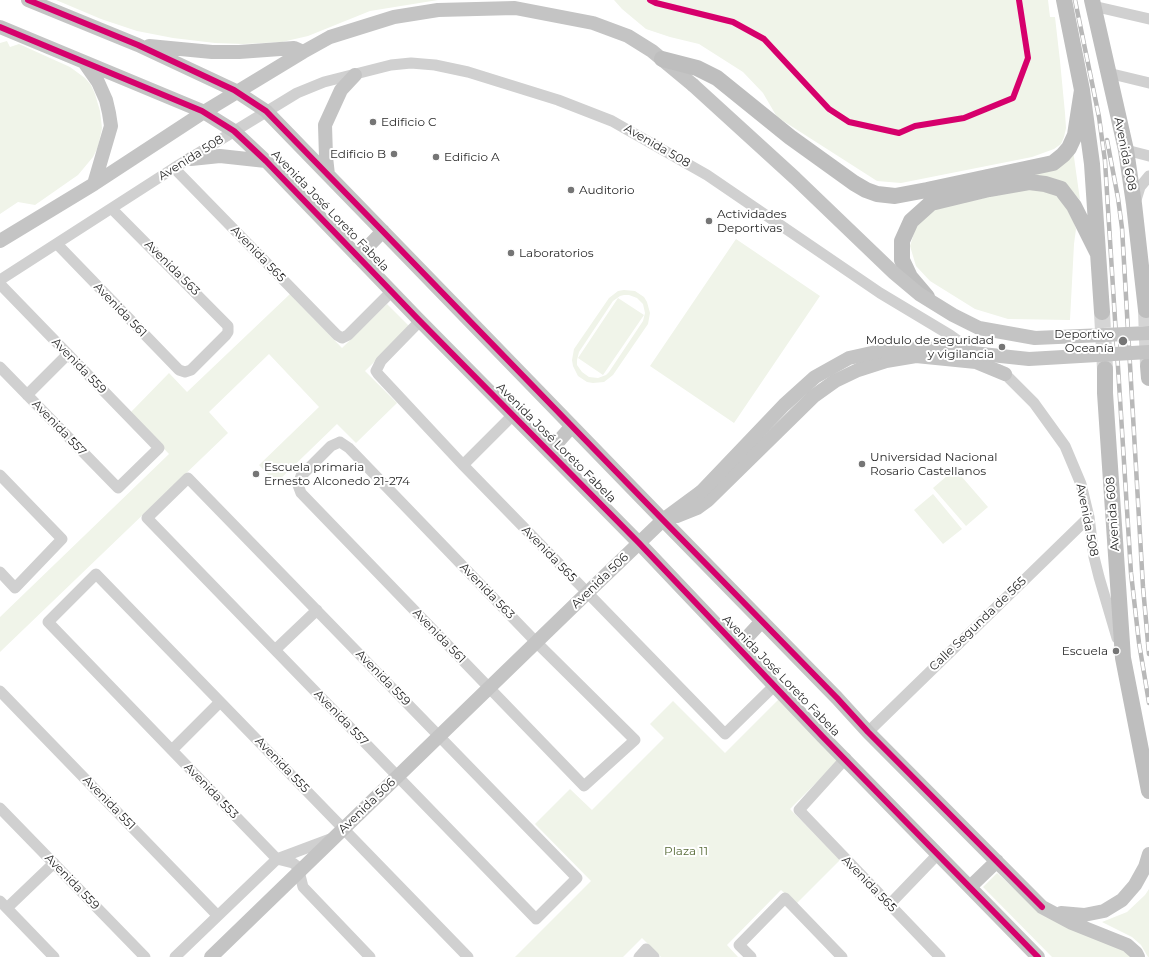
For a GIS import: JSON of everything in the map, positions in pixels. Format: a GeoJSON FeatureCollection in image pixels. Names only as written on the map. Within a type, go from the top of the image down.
{"type":"FeatureCollection","features":[{"type":"Feature","properties":{"kind":"highway"},"geometry":{"type":"LineString","coordinates":[[1064,0],[1082,90],[1092,164],[1102,312]]}},
{"type":"Feature","properties":{"kind":"highway","name":"Avenida 608"},"geometry":{"type":"LineString","coordinates":[[1092,3],[1126,150],[1144,282],[1146,310]]}},
{"type":"Feature","properties":{"kind":"highway"},"geometry":{"type":"LineString","coordinates":[[662,59],[697,68],[717,78],[790,137],[854,183],[877,194],[895,196],[1053,163],[1063,156],[1069,148],[1075,134],[1082,90]]}},
{"type":"Feature","properties":{"kind":"highway"},"geometry":{"type":"LineString","coordinates":[[931,301],[910,277],[902,260],[902,241],[911,221],[931,203],[989,189],[1022,183],[1029,182],[1046,184],[1061,189],[1074,206],[1098,254]]}},
{"type":"Feature","properties":{"kind":"highway"},"geometry":{"type":"LineString","coordinates":[[1144,282],[1149,254]]}},
{"type":"Feature","properties":{"kind":"highway","name":"Avenida 608"},"geometry":{"type":"LineString","coordinates":[[1105,369],[1105,393],[1123,658],[1149,791]]}},
{"type":"Feature","properties":{"kind":"main road","name":"Avenida José Loreto Fabela"},"geometry":{"type":"LineString","coordinates":[[28,0],[138,45],[237,92],[266,111],[837,698],[868,732],[1042,907]]}},
{"type":"Feature","properties":{"kind":"main road"},"geometry":{"type":"LineString","coordinates":[[0,242],[94,184],[204,112],[330,37],[394,17],[438,10],[516,8],[593,23],[628,36],[652,51],[693,85],[795,178],[894,273],[919,294],[953,315],[979,328],[1035,338],[1149,333]]}},
{"type":"Feature","properties":{"kind":"main road","name":"Avenida José Loreto Fabela"},"geometry":{"type":"LineString","coordinates":[[0,28],[204,112],[234,131],[266,161],[391,292],[639,543],[823,737],[846,758],[1038,957]]}},
{"type":"Feature","properties":{"kind":"main road"},"geometry":{"type":"LineString","coordinates":[[138,45],[212,52],[239,52],[294,48],[303,52]]}},
{"type":"Feature","properties":{"kind":"main road"},"geometry":{"type":"LineString","coordinates":[[84,62],[98,82],[106,100],[109,113],[110,126],[94,184]]}},
{"type":"Feature","properties":{"kind":"main road"},"geometry":{"type":"LineString","coordinates":[[328,175],[325,125],[341,90],[355,75]]}},
{"type":"Feature","properties":{"kind":"main road"},"geometry":{"type":"LineString","coordinates":[[191,159],[220,156],[266,161]]}},
{"type":"Feature","properties":{"kind":"main road"},"geometry":{"type":"LineString","coordinates":[[358,257],[383,231]]}},
{"type":"Feature","properties":{"kind":"main road","name":"Avenida 506"},"geometry":{"type":"LineString","coordinates":[[211,957],[663,520],[701,492],[784,405],[815,377],[849,358],[885,350],[925,348],[1029,359],[1149,365]]}},
{"type":"Feature","properties":{"kind":"main road"},"geometry":{"type":"LineString","coordinates":[[663,520],[697,508],[708,500],[814,396],[836,381],[858,370],[886,361],[916,356],[976,362],[1005,374]]}},
{"type":"Feature","properties":{"kind":"main road"},"geometry":{"type":"LineString","coordinates":[[549,452],[572,426]]}},
{"type":"Feature","properties":{"kind":"main road"},"geometry":{"type":"LineString","coordinates":[[738,647],[762,621]]}},
{"type":"Feature","properties":{"kind":"main road"},"geometry":{"type":"LineString","coordinates":[[1042,907],[1063,914],[1084,916],[1104,911],[1122,900],[1136,885],[1145,867],[1149,854]]}},
{"type":"Feature","properties":{"kind":"main road"},"geometry":{"type":"LineString","coordinates":[[970,887],[997,861]]}},
{"type":"Feature","properties":{"kind":"main road"},"geometry":{"type":"LineString","coordinates":[[1042,907],[1072,923],[1127,945],[1138,957]]}},
{"type":"Feature","properties":{"kind":"street"},"geometry":{"type":"LineString","coordinates":[[1092,3],[1149,19]]}},
{"type":"Feature","properties":{"kind":"street","name":"Avenida 508"},"geometry":{"type":"LineString","coordinates":[[0,280],[174,168],[191,159],[266,111],[297,93],[324,82],[391,66],[411,63],[436,65],[468,72],[520,87],[612,121],[707,175],[880,293],[950,335],[1005,374],[1034,403],[1065,446],[1081,484],[1089,517],[1091,537],[1099,577],[1123,658]]}},
{"type":"Feature","properties":{"kind":"street"},"geometry":{"type":"LineString","coordinates":[[1108,73],[1149,83]]}},
{"type":"Feature","properties":{"kind":"street"},"geometry":{"type":"LineString","coordinates":[[1126,150],[1149,156]]}},
{"type":"Feature","properties":{"kind":"street","name":"Avenida 565"},"geometry":{"type":"LineString","coordinates":[[174,168],[337,335],[342,338],[348,335],[391,292]]}},
{"type":"Feature","properties":{"kind":"street"},"geometry":{"type":"LineString","coordinates":[[1134,204],[1140,187],[1149,176]]}},
{"type":"Feature","properties":{"kind":"street","name":"Avenida 563"},"geometry":{"type":"LineString","coordinates":[[112,209],[226,323],[229,329],[226,336],[191,370],[185,372]]}},
{"type":"Feature","properties":{"kind":"street","name":"Avenida 561"},"geometry":{"type":"LineString","coordinates":[[57,244],[178,370],[185,372]]}},
{"type":"Feature","properties":{"kind":"street","name":"Avenida 559"},"geometry":{"type":"LineString","coordinates":[[0,284],[159,448],[118,488]]}},
{"type":"Feature","properties":{"kind":"street","name":"Avenida 565"},"geometry":{"type":"LineString","coordinates":[[420,321],[381,362],[376,370],[381,378],[463,465],[724,734],[775,685]]}},
{"type":"Feature","properties":{"kind":"street"},"geometry":{"type":"LineString","coordinates":[[27,395],[68,354]]}},
{"type":"Feature","properties":{"kind":"street","name":"Avenida 557"},"geometry":{"type":"LineString","coordinates":[[0,367],[118,488]]}},
{"type":"Feature","properties":{"kind":"street"},"geometry":{"type":"LineString","coordinates":[[463,465],[513,415]]}},
{"type":"Feature","properties":{"kind":"street","name":"Avenida 563"},"geometry":{"type":"LineString","coordinates":[[340,442],[349,448],[536,642],[634,740],[584,786]]}},
{"type":"Feature","properties":{"kind":"street","name":"Avenida 561"},"geometry":{"type":"LineString","coordinates":[[340,442],[331,446],[301,476],[298,485],[301,493],[584,786]]}},
{"type":"Feature","properties":{"kind":"street"},"geometry":{"type":"LineString","coordinates":[[0,475],[62,539],[15,588],[0,572]]}},
{"type":"Feature","properties":{"kind":"street","name":"Avenida 559"},"geometry":{"type":"LineString","coordinates":[[188,478],[577,878],[536,918]]}},
{"type":"Feature","properties":{"kind":"street","name":"Avenida 557"},"geometry":{"type":"LineString","coordinates":[[188,478],[147,518],[536,918]]}},
{"type":"Feature","properties":{"kind":"street","name":"Calle Segunda de 565"},"geometry":{"type":"LineString","coordinates":[[868,732],[1089,517]]}},
{"type":"Feature","properties":{"kind":"street","name":"Avenida 553"},"geometry":{"type":"LineString","coordinates":[[96,574],[48,622],[277,858],[293,863],[298,867],[299,871]]}},
{"type":"Feature","properties":{"kind":"street","name":"Avenida 555"},"geometry":{"type":"LineString","coordinates":[[96,574],[220,702],[339,833],[468,957]]}},
{"type":"Feature","properties":{"kind":"street"},"geometry":{"type":"LineString","coordinates":[[275,650],[317,610]]}},
{"type":"Feature","properties":{"kind":"street","name":"Avenida 551"},"geometry":{"type":"LineString","coordinates":[[0,691],[217,915]]}},
{"type":"Feature","properties":{"kind":"street"},"geometry":{"type":"LineString","coordinates":[[172,750],[220,702]]}},
{"type":"Feature","properties":{"kind":"street","name":"Avenida 565"},"geometry":{"type":"LineString","coordinates":[[846,758],[798,810],[940,957]]}},
{"type":"Feature","properties":{"kind":"street","name":"Avenida 559"},"geometry":{"type":"LineString","coordinates":[[0,808],[144,957]]}},
{"type":"Feature","properties":{"kind":"street"},"geometry":{"type":"LineString","coordinates":[[175,957],[277,858],[339,833]]}},
{"type":"Feature","properties":{"kind":"street"},"geometry":{"type":"LineString","coordinates":[[889,905],[938,854]]}},
{"type":"Feature","properties":{"kind":"street"},"geometry":{"type":"LineString","coordinates":[[54,863],[3,905],[54,957]]}},
{"type":"Feature","properties":{"kind":"street"},"geometry":{"type":"LineString","coordinates":[[299,871],[303,887],[370,957]]}},
{"type":"Feature","properties":{"kind":"street"},"geometry":{"type":"LineString","coordinates":[[751,957],[740,945],[785,898],[842,957]]}},
{"type":"Feature","properties":{"kind":"green space"},"geometry":{"type":"Polygon","coordinates":[[[56,0],[438,0],[370,11],[308,36],[282,42],[243,44],[215,43],[173,38],[137,31],[101,19],[56,0]]]}},
{"type":"Feature","properties":{"kind":"green space"},"geometry":{"type":"Polygon","coordinates":[[[614,0],[1048,0],[1050,17],[1055,17],[1065,113],[1066,128],[1064,137],[1061,144],[1054,149],[1032,157],[901,183],[877,181],[777,117],[763,93],[743,72],[699,44],[646,29],[622,9],[614,0]]]}},
{"type":"Feature","properties":{"kind":"green space"},"geometry":{"type":"Polygon","coordinates":[[[7,41],[10,47],[19,44],[70,67],[85,78],[91,85],[95,94],[100,111],[102,128],[98,147],[93,157],[78,175],[35,205],[18,202],[0,214],[0,43],[7,41]]]}},
{"type":"Feature","properties":{"kind":"green space"},"geometry":{"type":"Polygon","coordinates":[[[1073,150],[1080,200],[1068,187],[1027,176],[1073,150]]]}},
{"type":"Feature","properties":{"kind":"green space"},"geometry":{"type":"Polygon","coordinates":[[[1032,187],[1054,193],[1070,211],[1076,229],[1070,320],[1008,319],[975,309],[930,281],[916,266],[910,246],[916,227],[932,210],[1032,187]]]}},
{"type":"Feature","properties":{"kind":"green space"},"geometry":{"type":"Polygon","coordinates":[[[736,239],[820,296],[734,423],[650,366],[736,239]]]}},
{"type":"Feature","properties":{"kind":"green space"},"geometry":{"type":"Polygon","coordinates":[[[618,291],[635,291],[644,297],[650,313],[648,324],[613,375],[604,382],[587,382],[578,376],[573,366],[572,360],[574,349],[609,298],[618,291]],[[629,295],[620,296],[613,301],[579,352],[577,365],[582,372],[589,377],[598,378],[609,372],[643,321],[645,313],[643,304],[637,298],[629,295]]]}},
{"type":"Feature","properties":{"kind":"green space"},"geometry":{"type":"Polygon","coordinates":[[[290,294],[342,348],[387,304],[410,327],[365,371],[397,403],[356,443],[337,424],[276,483],[259,465],[319,407],[269,354],[209,412],[228,433],[0,652],[0,617],[169,454],[130,413],[169,373],[187,392],[290,294]]]}},
{"type":"Feature","properties":{"kind":"green space"},"geometry":{"type":"Polygon","coordinates":[[[618,298],[644,315],[603,375],[578,358],[618,298]]]}},
{"type":"Feature","properties":{"kind":"green space"},"geometry":{"type":"Polygon","coordinates":[[[955,469],[988,507],[966,526],[933,488],[955,469]]]}},
{"type":"Feature","properties":{"kind":"green space"},"geometry":{"type":"Polygon","coordinates":[[[933,494],[962,529],[943,544],[914,510],[933,494]]]}},
{"type":"Feature","properties":{"kind":"green space","name":"Plaza 11"},"geometry":{"type":"Polygon","coordinates":[[[779,699],[839,760],[790,809],[840,860],[796,904],[781,890],[727,945],[738,957],[661,957],[642,938],[623,957],[515,957],[591,881],[535,824],[570,789],[592,810],[664,738],[650,724],[673,701],[725,753],[779,699]]]}},
{"type":"Feature","properties":{"kind":"green space"},"geometry":{"type":"Polygon","coordinates":[[[997,873],[1033,906],[1125,951],[1131,957],[1052,957],[983,887],[997,873]]]}},
{"type":"Feature","properties":{"kind":"green space"},"geometry":{"type":"Polygon","coordinates":[[[1149,889],[1148,957],[1141,945],[1132,937],[1102,922],[1127,912],[1145,895],[1149,889]]]}},
{"type":"Feature","properties":{"kind":"tunnel"},"geometry":{"type":"LineString","coordinates":[[1146,310],[1148,366]]}},
{"type":"Feature","properties":{"kind":"tunnel"},"geometry":{"type":"LineString","coordinates":[[1102,312],[1105,369]]}},
{"type":"Feature","properties":{"kind":"railway"},"geometry":{"type":"LineString","coordinates":[[1075,0],[1099,117],[1105,161],[1131,573],[1139,643],[1149,703]]}},
{"type":"Feature","properties":{"kind":"railway"},"geometry":{"type":"LineString","coordinates":[[1107,140],[1122,228],[1143,587],[1149,654]]}},
{"type":"Feature","properties":{"kind":"cycle path"},"geometry":{"type":"LineString","coordinates":[[28,0],[138,45],[234,90],[266,111],[837,698],[868,732],[1042,907]]}},
{"type":"Feature","properties":{"kind":"cycle path"},"geometry":{"type":"LineString","coordinates":[[650,0],[656,3],[733,22],[764,39],[829,109],[849,122],[899,133],[915,126],[964,118],[1013,98],[1028,58],[1019,0]]}},
{"type":"Feature","properties":{"kind":"cycle path"},"geometry":{"type":"LineString","coordinates":[[0,27],[202,111],[234,131],[266,161],[417,318],[639,543],[823,737],[1038,957]]}},
{"type":"Feature","properties":{"kind":"place","name":"Edificio C"},"geometry":{"type":"Point","coordinates":[373,122]}},
{"type":"Feature","properties":{"kind":"place","name":"Edificio B"},"geometry":{"type":"Point","coordinates":[394,154]}},
{"type":"Feature","properties":{"kind":"place","name":"Edificio A"},"geometry":{"type":"Point","coordinates":[436,157]}},
{"type":"Feature","properties":{"kind":"place","name":"Auditorio"},"geometry":{"type":"Point","coordinates":[571,190]}},
{"type":"Feature","properties":{"kind":"place","name":"Actividades Deportivas"},"geometry":{"type":"Point","coordinates":[709,221]}},
{"type":"Feature","properties":{"kind":"place","name":"Laboratorios"},"geometry":{"type":"Point","coordinates":[511,253]}},
{"type":"Feature","properties":{"kind":"place","name":"Deportivo Oceanía"},"geometry":{"type":"Point","coordinates":[1123,341]}},
{"type":"Feature","properties":{"kind":"place","name":"Modulo de seguridad y vigilancia"},"geometry":{"type":"Point","coordinates":[1002,347]}},
{"type":"Feature","properties":{"kind":"place","name":"Universidad Nacional Rosario Castellanos"},"geometry":{"type":"Point","coordinates":[862,464]}},
{"type":"Feature","properties":{"kind":"place","name":"Escuela primaria Ernesto Alconedo 21-274"},"geometry":{"type":"Point","coordinates":[256,474]}},
{"type":"Feature","properties":{"kind":"place","name":"Escuela"},"geometry":{"type":"Point","coordinates":[1116,651]}}]}
